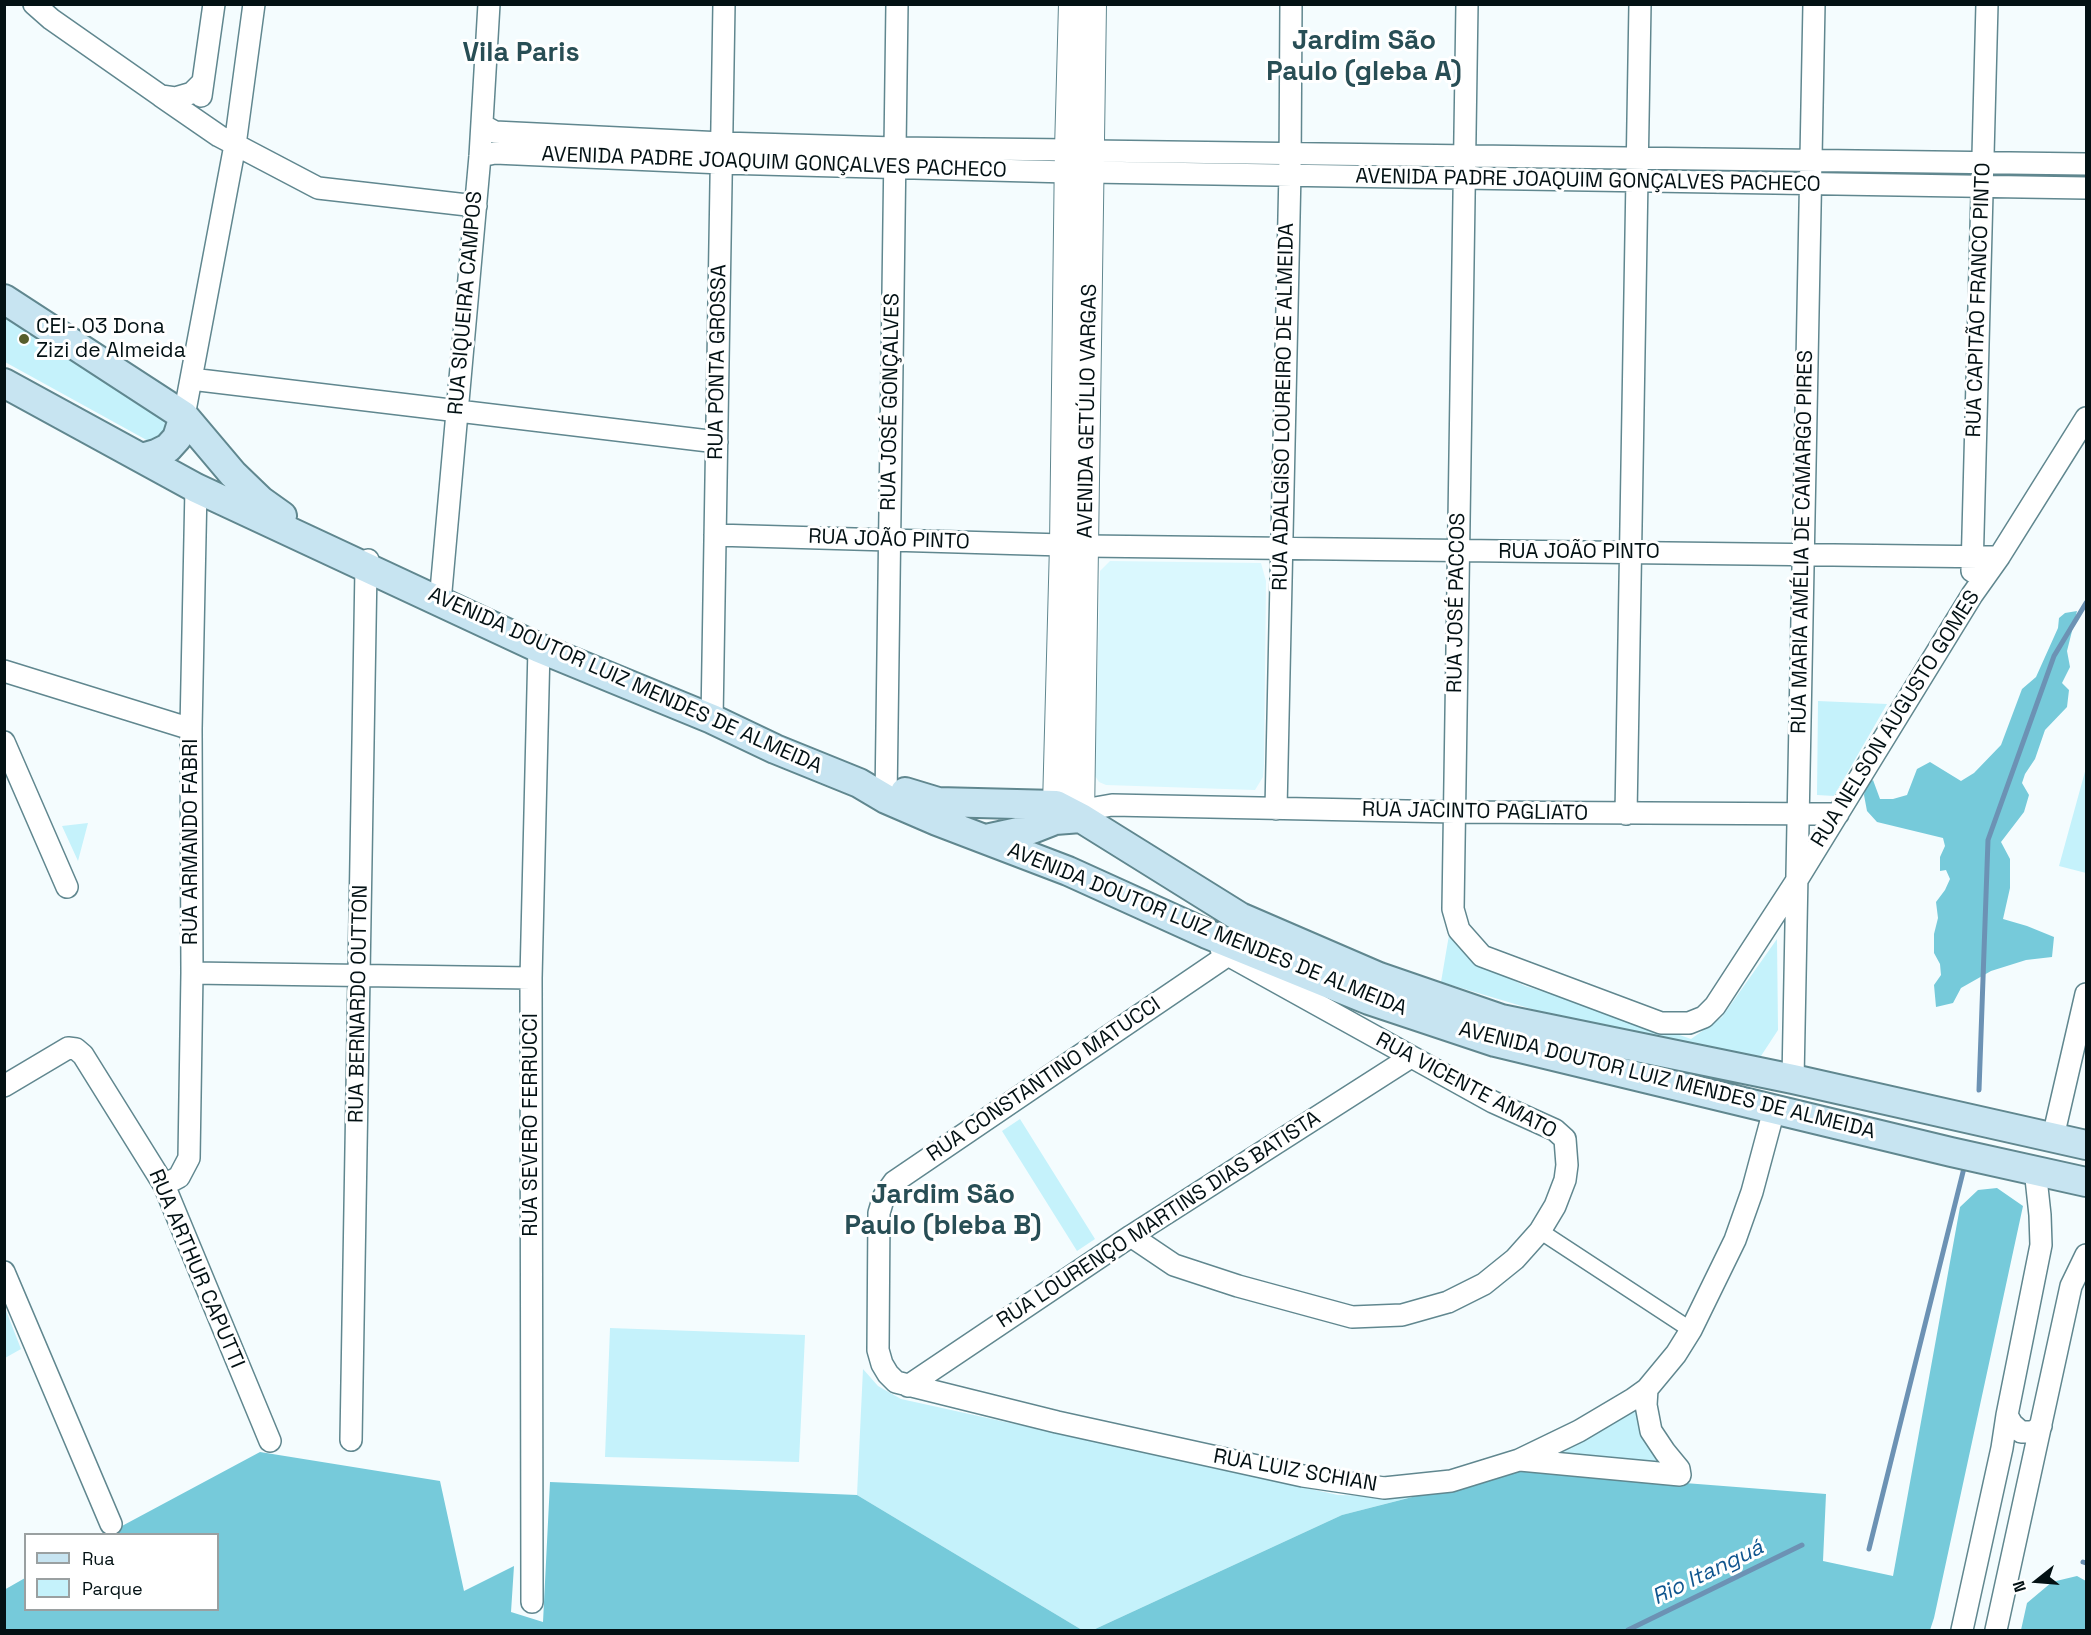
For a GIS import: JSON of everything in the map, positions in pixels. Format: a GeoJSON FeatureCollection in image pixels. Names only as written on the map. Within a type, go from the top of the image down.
{"type":"FeatureCollection","features":[{"type":"Feature","properties":{"kind":"main road","name":"AVENIDA DOUTOR LUIZ MENDES DE ALMEIDA"},"geometry":{"type":"LineString","coordinates":[[4,298],[184,416],[233,474],[261,501],[296,525],[375,569],[539,648],[712,719],[775,749],[877,789],[986,839],[1068,871],[1207,934],[1268,968],[1495,1042],[1951,1152],[2086,1182]]}},
{"type":"Feature","properties":{"kind":"main road","name":"AVENIDA DOUTOR LUIZ MENDES DE ALMEIDA"},"geometry":{"type":"LineString","coordinates":[[4,383],[196,488],[375,569]]}},
{"type":"Feature","properties":{"kind":"main road"},"geometry":{"type":"LineString","coordinates":[[142,458],[168,448],[177,438],[184,416]]}},
{"type":"Feature","properties":{"kind":"main road"},"geometry":{"type":"LineString","coordinates":[[184,416],[196,444],[196,488]]}},
{"type":"Feature","properties":{"kind":"main road","name":"AVENIDA DOUTOR LUIZ MENDES DE ALMEIDA"},"geometry":{"type":"LineString","coordinates":[[877,789],[939,802],[1074,819],[1240,916],[1379,977],[1501,1019],[1793,1079],[2084,1144]]}},
{"type":"Feature","properties":{"kind":"main road"},"geometry":{"type":"LineString","coordinates":[[986,839],[1074,819]]}},
{"type":"Feature","properties":{"kind":"main road"},"geometry":{"type":"LineString","coordinates":[[1068,871],[1057,846],[1074,819]]}},
{"type":"Feature","properties":{"kind":"main road"},"geometry":{"type":"LineString","coordinates":[[2035,1169],[2048,1153],[2084,1144]]}},
{"type":"Feature","properties":{"kind":"street"},"geometry":{"type":"LineString","coordinates":[[34,4],[51,19],[197,122],[235,145],[318,188],[476,206]]}},
{"type":"Feature","properties":{"kind":"street"},"geometry":{"type":"LineString","coordinates":[[197,122],[214,4]]}},
{"type":"Feature","properties":{"kind":"street"},"geometry":{"type":"LineString","coordinates":[[184,416],[235,145],[254,4]]}},
{"type":"Feature","properties":{"kind":"street","name":"RUA SIQUEIRA CAMPOS"},"geometry":{"type":"LineString","coordinates":[[440,602],[476,206],[489,4]]}},
{"type":"Feature","properties":{"kind":"street","name":"RUA PONTA GROSSA"},"geometry":{"type":"LineString","coordinates":[[712,719],[724,4]]}},
{"type":"Feature","properties":{"kind":"street","name":"RUA JOSÉ GONÇALVES"},"geometry":{"type":"LineString","coordinates":[[877,789],[889,540],[897,4]]}},
{"type":"Feature","properties":{"kind":"street","name":"AVENIDA GETÚLIO VARGAS"},"geometry":{"type":"LineString","coordinates":[[1072,4],[1079,161],[1074,545],[1074,819]]}},
{"type":"Feature","properties":{"kind":"street","name":"AVENIDA GETÚLIO VARGAS"},"geometry":{"type":"LineString","coordinates":[[1079,161],[1093,4]]}},
{"type":"Feature","properties":{"kind":"street","name":"RUA ADALGISO LOUREIRO DE ALMEIDA"},"geometry":{"type":"LineString","coordinates":[[1276,809],[1290,176],[1291,4]]}},
{"type":"Feature","properties":{"kind":"street","name":"RUA JOSÉ PACCOS"},"geometry":{"type":"LineString","coordinates":[[1467,4],[1453,909],[1459,930],[1482,956],[1661,1023],[1689,1023],[1704,1017]]}},
{"type":"Feature","properties":{"kind":"street"},"geometry":{"type":"LineString","coordinates":[[1626,814],[1640,4]]}},
{"type":"Feature","properties":{"kind":"street","name":"RUA MARIA AMÉLIA DE CAMARGO PIRES"},"geometry":{"type":"LineString","coordinates":[[1793,1079],[1814,4]]}},
{"type":"Feature","properties":{"kind":"street","name":"RUA CAPITÃO FRANCO PINTO"},"geometry":{"type":"LineString","coordinates":[[1972,595],[1971,556],[1987,4]]}},
{"type":"Feature","properties":{"kind":"street"},"geometry":{"type":"LineString","coordinates":[[161,96],[175,98],[192,93],[203,82]]}},
{"type":"Feature","properties":{"kind":"street","name":"AVENIDA PADRE JOAQUIM GONÇALVES PACHECO"},"geometry":{"type":"LineString","coordinates":[[482,125],[495,132],[722,153]]}},
{"type":"Feature","properties":{"kind":"street","name":"AVENIDA PADRE JOAQUIM GONÇALVES PACHECO"},"geometry":{"type":"LineString","coordinates":[[480,156],[495,153],[722,153],[1079,161],[1290,154],[2086,164]]}},
{"type":"Feature","properties":{"kind":"street","name":"AVENIDA PADRE JOAQUIM GONÇALVES PACHECO"},"geometry":{"type":"LineString","coordinates":[[1079,161],[1290,176],[2086,188]]}},
{"type":"Feature","properties":{"kind":"street"},"geometry":{"type":"LineString","coordinates":[[191,379],[717,442]]}},
{"type":"Feature","properties":{"kind":"street","name":"RUA NELSON AUGUSTO GOMES"},"geometry":{"type":"LineString","coordinates":[[1704,1017],[1715,1006],[1797,880],[1972,595],[1999,557],[2086,418]]}},
{"type":"Feature","properties":{"kind":"street","name":"RUA ARMANDO FABRI"},"geometry":{"type":"LineString","coordinates":[[164,1185],[178,1177],[189,1158],[192,974],[191,729],[196,488]]}},
{"type":"Feature","properties":{"kind":"street","name":"RUA JOÃO PINTO"},"geometry":{"type":"LineString","coordinates":[[715,535],[1074,545],[1999,557]]}},
{"type":"Feature","properties":{"kind":"street","name":"RUA BERNARDO OUTTON"},"geometry":{"type":"LineString","coordinates":[[351,1440],[359,975],[375,569]]}},
{"type":"Feature","properties":{"kind":"street","name":"RUA SEVERO FERRUCCI"},"geometry":{"type":"LineString","coordinates":[[532,1602],[531,978],[539,648]]}},
{"type":"Feature","properties":{"kind":"street"},"geometry":{"type":"LineString","coordinates":[[4,671],[191,729]]}},
{"type":"Feature","properties":{"kind":"street"},"geometry":{"type":"LineString","coordinates":[[4,742],[67,887]]}},
{"type":"Feature","properties":{"kind":"street","name":"RUA JACINTO PAGLIATO"},"geometry":{"type":"LineString","coordinates":[[1074,819],[1095,808],[1112,805],[1455,812],[1838,814]]}},
{"type":"Feature","properties":{"kind":"street","name":"RUA VICENTE AMATO"},"geometry":{"type":"LineString","coordinates":[[1131,1236],[1174,1265],[1238,1287],[1352,1317],[1402,1316],[1448,1302],[1485,1284],[1515,1259],[1540,1231],[1565,1180],[1567,1165],[1565,1139],[1555,1130],[1492,1102],[1411,1057],[1268,968],[1228,955],[1207,934]]}},
{"type":"Feature","properties":{"kind":"street","name":"RUA CONSTANTINO MATUCCI"},"geometry":{"type":"LineString","coordinates":[[908,1386],[896,1382],[888,1374],[878,1350],[879,1213],[884,1196],[894,1182],[1228,955]]}},
{"type":"Feature","properties":{"kind":"street"},"geometry":{"type":"LineString","coordinates":[[192,974],[531,978]]}},
{"type":"Feature","properties":{"kind":"street"},"geometry":{"type":"LineString","coordinates":[[2053,1137],[2086,993]]}},
{"type":"Feature","properties":{"kind":"street","name":"RUA ARTHUR CAPUTTI"},"geometry":{"type":"LineString","coordinates":[[4,1086],[68,1047],[76,1049],[83,1055],[164,1185],[270,1441]]}},
{"type":"Feature","properties":{"kind":"street","name":"RUA LOURENÇO MARTINS DIAS BATISTA"},"geometry":{"type":"LineString","coordinates":[[908,1386],[1131,1236],[1411,1057]]}},
{"type":"Feature","properties":{"kind":"street","name":"RUA LUIZ SCHIAN"},"geometry":{"type":"LineString","coordinates":[[908,1386],[1057,1422],[1303,1476],[1384,1488],[1451,1481],[1519,1460],[1579,1431],[1633,1400],[1647,1389],[1676,1354],[1691,1330],[1735,1240],[1752,1192],[1774,1110]]}},
{"type":"Feature","properties":{"kind":"street"},"geometry":{"type":"LineString","coordinates":[[1962,1630],[2000,1455],[2041,1245],[2035,1169]]}},
{"type":"Feature","properties":{"kind":"street"},"geometry":{"type":"LineString","coordinates":[[1540,1231],[1691,1330]]}},
{"type":"Feature","properties":{"kind":"street"},"geometry":{"type":"LineString","coordinates":[[1996,1630],[2071,1286],[2086,1255]]}},
{"type":"Feature","properties":{"kind":"street"},"geometry":{"type":"LineString","coordinates":[[4,1272],[111,1524]]}},
{"type":"Feature","properties":{"kind":"street"},"geometry":{"type":"LineString","coordinates":[[1519,1460],[1680,1475],[1679,1468],[1651,1431],[1647,1389]]}},
{"type":"Feature","properties":{"kind":"street"},"geometry":{"type":"LineString","coordinates":[[2007,1415],[2012,1424],[2021,1432],[2033,1432],[2041,1426]]}},
{"type":"Feature","properties":{"kind":"street"},"geometry":{"type":"LineString","coordinates":[[2000,1455],[2018,1452],[2027,1460],[2032,1470]]}},
{"type":"Feature","properties":{"kind":"shaded area"},"geometry":{"type":"Polygon","coordinates":[[[1110,561],[1261,563],[1266,581],[1264,764],[1263,777],[1255,790],[1106,785],[1099,782],[1095,776],[1100,571],[1110,561]]]}},
{"type":"Feature","properties":{"kind":"shaded area"},"geometry":{"type":"Polygon","coordinates":[[[2077,611],[2067,651],[2070,667],[2062,683],[2069,690],[2067,707],[2045,730],[2035,759],[2022,783],[2029,795],[2024,812],[2001,842],[2010,859],[2010,888],[2003,919],[2054,937],[2052,957],[2026,960],[1991,971],[1961,988],[1953,1003],[1936,1007],[1934,985],[1941,975],[1940,964],[1934,953],[1934,934],[1938,918],[1936,902],[1950,879],[1946,870],[1940,871],[1940,857],[1945,846],[1943,838],[1877,822],[1867,811],[1864,795],[1866,784],[1873,780],[1880,799],[1893,799],[1907,795],[1917,769],[1930,762],[1961,781],[1974,773],[2001,745],[2022,689],[2036,677],[2058,628],[2059,618],[2065,613],[2077,611]]]}},
{"type":"Feature","properties":{"kind":"shaded area"},"geometry":{"type":"Polygon","coordinates":[[[1997,1188],[2023,1206],[1930,1630],[1093,1630],[1342,1515],[1518,1470],[1826,1494],[1823,1561],[1893,1576],[1960,1207],[1978,1190],[1997,1188]]]}},
{"type":"Feature","properties":{"kind":"shaded area"},"geometry":{"type":"Polygon","coordinates":[[[260,1452],[440,1481],[464,1591],[514,1566],[511,1612],[543,1622],[550,1482],[857,1495],[1082,1630],[5,1630],[4,1590],[24,1579],[24,1611],[219,1611],[219,1533],[109,1533],[260,1452]]]}},
{"type":"Feature","properties":{"kind":"shaded area"},"geometry":{"type":"Polygon","coordinates":[[[2077,1576],[2086,1581],[2086,1630],[2021,1630],[2027,1603],[2052,1582],[2077,1576]]]}},
{"type":"Feature","properties":{"kind":"green space"},"geometry":{"type":"Polygon","coordinates":[[[4,317],[83,362],[176,423],[152,443],[5,362],[4,317]]]}},
{"type":"Feature","properties":{"kind":"green space"},"geometry":{"type":"Polygon","coordinates":[[[1818,701],[1887,704],[1834,796],[1817,795],[1818,701]]]}},
{"type":"Feature","properties":{"kind":"green space"},"geometry":{"type":"Polygon","coordinates":[[[2086,768],[2086,873],[2059,866],[2086,768]]]}},
{"type":"Feature","properties":{"kind":"green space"},"geometry":{"type":"Polygon","coordinates":[[[88,823],[78,861],[62,826],[88,823]]]}},
{"type":"Feature","properties":{"kind":"green space"},"geometry":{"type":"Polygon","coordinates":[[[1449,935],[1478,963],[1525,986],[1691,1039],[1722,1017],[1777,939],[1778,1030],[1761,1056],[1684,1051],[1562,1018],[1441,982],[1449,935]]]}},
{"type":"Feature","properties":{"kind":"green space"},"geometry":{"type":"Polygon","coordinates":[[[1020,1119],[1095,1239],[1077,1251],[1002,1131],[1020,1119]]]}},
{"type":"Feature","properties":{"kind":"green space"},"geometry":{"type":"Polygon","coordinates":[[[5,1308],[21,1349],[4,1358],[5,1308]]]}},
{"type":"Feature","properties":{"kind":"green space"},"geometry":{"type":"Polygon","coordinates":[[[610,1328],[805,1335],[799,1462],[605,1457],[610,1328]]]}},
{"type":"Feature","properties":{"kind":"green space"},"geometry":{"type":"Polygon","coordinates":[[[863,1369],[878,1386],[901,1399],[1338,1495],[1412,1497],[1342,1515],[1093,1630],[1082,1630],[857,1495],[863,1369]]]}},
{"type":"Feature","properties":{"kind":"green space"},"geometry":{"type":"Polygon","coordinates":[[[1642,1407],[1663,1469],[1546,1456],[1642,1407]]]}},
{"type":"Feature","properties":{"kind":"waterway"},"geometry":{"type":"LineString","coordinates":[[1979,1090],[1988,840],[2054,656],[2086,603]]}},
{"type":"Feature","properties":{"kind":"waterway"},"geometry":{"type":"LineString","coordinates":[[1869,1549],[1964,1168]]}},
{"type":"Feature","properties":{"kind":"waterway","name":"Rio Itanguá"},"geometry":{"type":"LineString","coordinates":[[1628,1630],[1802,1545]]}},
{"type":"Feature","properties":{"kind":"place","name":"CEI- 03 Dona Zizi de Almeida"},"geometry":{"type":"Point","coordinates":[24,339]}},
{"type":"Feature","properties":{"kind":"district","name":"Vila Paris"},"geometry":{"type":"Point","coordinates":[521,54]}},
{"type":"Feature","properties":{"kind":"district","name":"Jardim São Paulo (gleba A)"},"geometry":{"type":"Point","coordinates":[1364,58]}},
{"type":"Feature","properties":{"kind":"district","name":"Jardim São Paulo (bleba B)"},"geometry":{"type":"Point","coordinates":[943,1212]}}]}
